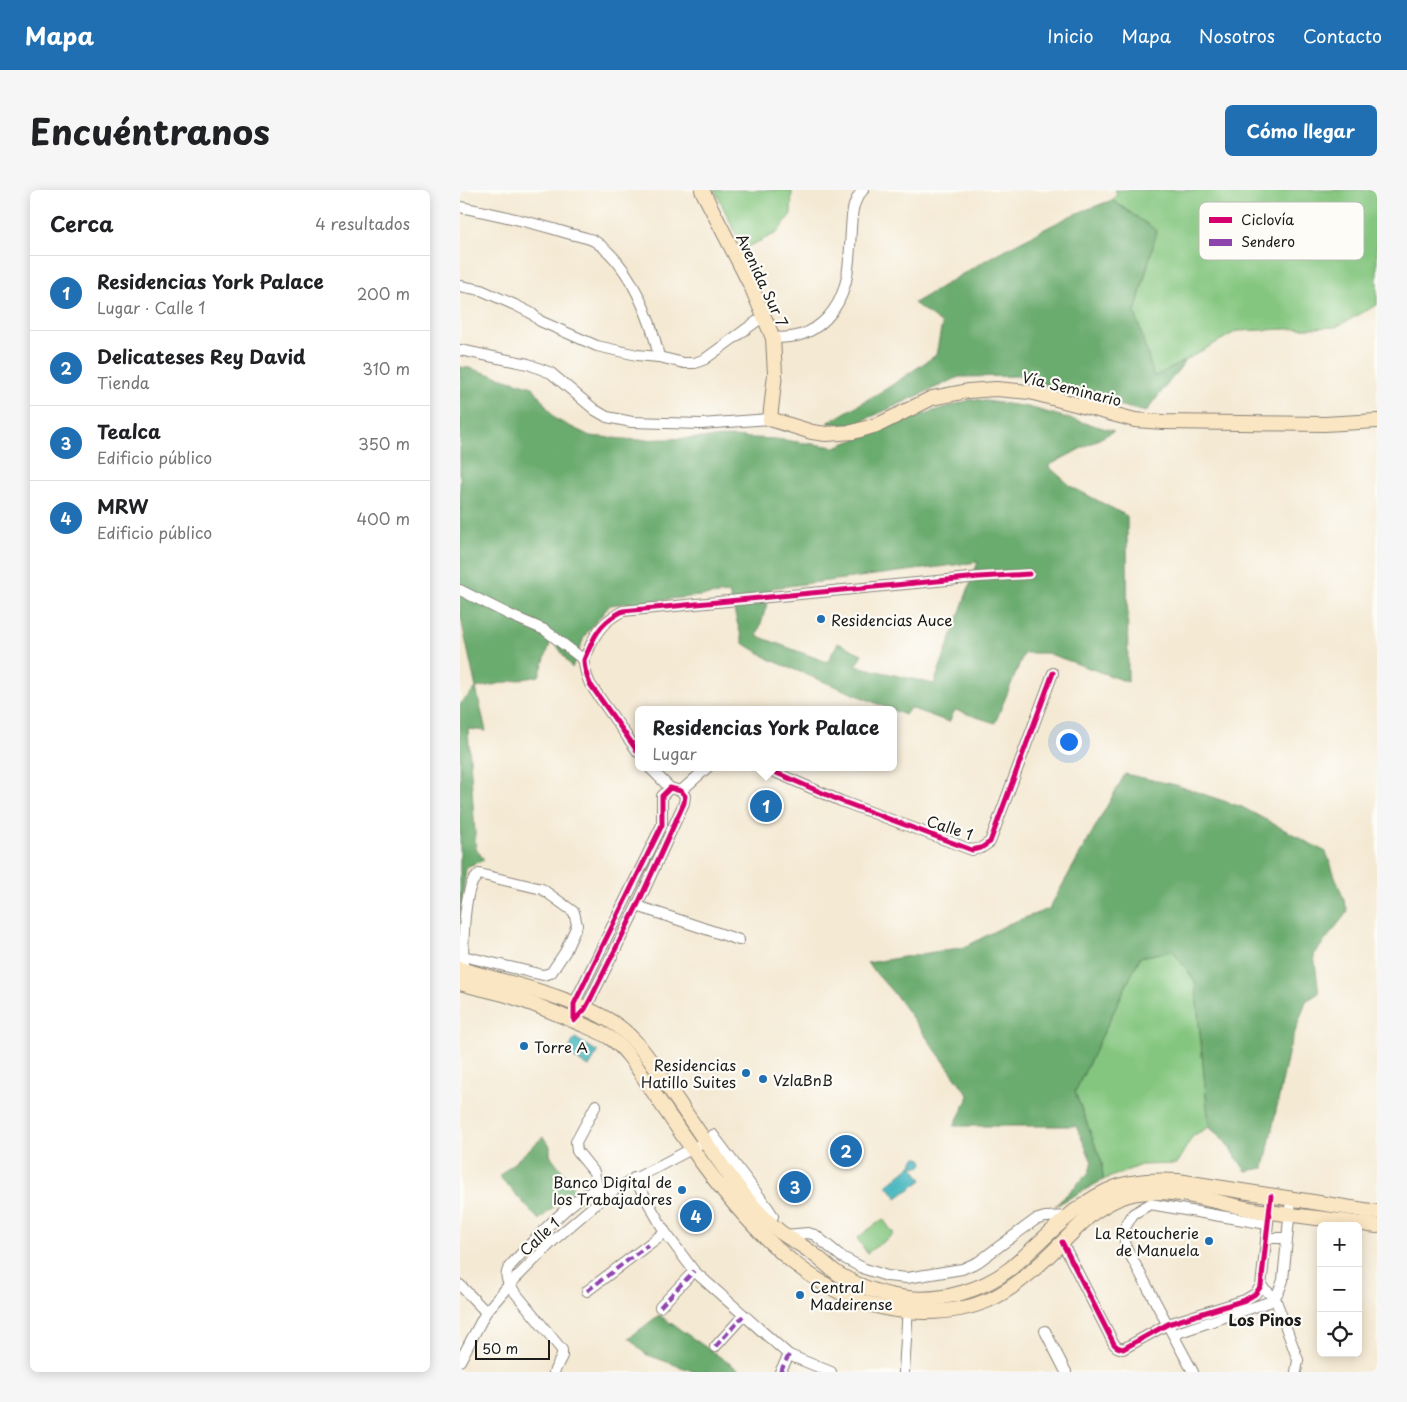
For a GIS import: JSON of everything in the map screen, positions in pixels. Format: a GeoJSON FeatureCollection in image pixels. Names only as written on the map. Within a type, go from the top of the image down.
{"type":"FeatureCollection","features":[{"type":"Feature","properties":{"kind":"main road","name":"Avenida Sur 7"},"geometry":{"type":"LineString","coordinates":[[702,190],[773,338],[775,374],[770,419]]}},
{"type":"Feature","properties":{"kind":"main road","name":"Vía Seminario"},"geometry":{"type":"LineString","coordinates":[[770,419],[812,432],[826,434],[853,432],[880,424],[932,398],[968,390],[1009,390],[1030,392],[1135,420],[1324,424],[1377,421]]}},
{"type":"Feature","properties":{"kind":"main road"},"geometry":{"type":"LineString","coordinates":[[461,969],[580,1007],[618,1026],[643,1050],[709,1138],[749,1202],[785,1235],[812,1252],[839,1275],[876,1291],[908,1298],[947,1296],[964,1292],[996,1278],[1070,1216],[1100,1195],[1118,1187],[1155,1180],[1178,1181],[1377,1212]]}},
{"type":"Feature","properties":{"kind":"main road"},"geometry":{"type":"LineString","coordinates":[[461,969],[509,996],[600,1032],[614,1041],[629,1055],[692,1149],[738,1210],[767,1239],[832,1290],[872,1306],[908,1313],[959,1310],[990,1300],[1023,1278],[1088,1218],[1105,1205],[1136,1193],[1180,1194],[1267,1217],[1288,1214],[1377,1226]]}},
{"type":"Feature","properties":{"kind":"street"},"geometry":{"type":"LineString","coordinates":[[773,338],[790,338],[812,331],[834,311],[841,299],[848,274],[853,204],[863,190]]}},
{"type":"Feature","properties":{"kind":"street"},"geometry":{"type":"LineString","coordinates":[[460,207],[523,220],[595,241],[615,259],[630,281],[648,318],[659,357]]}},
{"type":"Feature","properties":{"kind":"street"},"geometry":{"type":"LineString","coordinates":[[460,286],[481,290],[531,313],[540,321],[597,346],[684,363],[695,363],[705,359],[764,316]]}},
{"type":"Feature","properties":{"kind":"street"},"geometry":{"type":"LineString","coordinates":[[460,350],[528,364],[551,374],[595,410],[607,417],[632,422],[701,424],[770,419]]}},
{"type":"Feature","properties":{"kind":"street"},"geometry":{"type":"LineString","coordinates":[[635,748],[590,684],[584,660],[596,634],[603,624],[623,611],[979,577],[1030,574]]}},
{"type":"Feature","properties":{"kind":"street"},"geometry":{"type":"LineString","coordinates":[[460,590],[545,630],[584,660]]}},
{"type":"Feature","properties":{"kind":"street","name":"Calle 1"},"geometry":{"type":"LineString","coordinates":[[772,771],[841,801],[972,850],[982,848],[990,842],[1053,673]]}},
{"type":"Feature","properties":{"kind":"street"},"geometry":{"type":"LineString","coordinates":[[574,1021],[667,826],[684,803],[685,796],[681,790],[670,788],[653,771]]}},
{"type":"Feature","properties":{"kind":"street"},"geometry":{"type":"LineString","coordinates":[[681,790],[703,771]]}},
{"type":"Feature","properties":{"kind":"street"},"geometry":{"type":"LineString","coordinates":[[580,1007],[637,906],[667,826],[662,796],[670,788]]}},
{"type":"Feature","properties":{"kind":"street"},"geometry":{"type":"LineString","coordinates":[[479,874],[542,890],[574,912],[577,924],[565,952],[552,973],[543,975],[461,969],[462,942],[468,898],[472,883],[479,874]]}},
{"type":"Feature","properties":{"kind":"street"},"geometry":{"type":"LineString","coordinates":[[637,906],[739,940]]}},
{"type":"Feature","properties":{"kind":"street"},"geometry":{"type":"LineString","coordinates":[[596,1105],[576,1142],[577,1151],[594,1172],[598,1190]]}},
{"type":"Feature","properties":{"kind":"street","name":"Calle 1"},"geometry":{"type":"LineString","coordinates":[[460,1361],[486,1312],[509,1285],[555,1239],[610,1192],[692,1149],[709,1138]]}},
{"type":"Feature","properties":{"kind":"street"},"geometry":{"type":"LineString","coordinates":[[634,1178],[665,1232],[694,1271],[788,1355],[831,1372]]}},
{"type":"Feature","properties":{"kind":"street"},"geometry":{"type":"LineString","coordinates":[[554,1372],[562,1356],[562,1350],[509,1285],[506,1278],[510,1266],[562,1213],[580,1198],[598,1190],[610,1192]]}},
{"type":"Feature","properties":{"kind":"street"},"geometry":{"type":"LineString","coordinates":[[1062,1242],[1109,1336],[1117,1347],[1123,1349],[1168,1324],[1245,1300],[1255,1294],[1261,1286],[1270,1196]]}},
{"type":"Feature","properties":{"kind":"street"},"geometry":{"type":"LineString","coordinates":[[1174,1334],[1269,1302],[1275,1298],[1283,1280],[1288,1214],[1291,1199]]}},
{"type":"Feature","properties":{"kind":"street"},"geometry":{"type":"LineString","coordinates":[[1193,1372],[1126,1247],[1123,1231],[1133,1214],[1150,1204],[1267,1217]]}},
{"type":"Feature","properties":{"kind":"street"},"geometry":{"type":"LineString","coordinates":[[785,1235],[808,1233],[815,1235],[842,1257],[865,1270],[887,1276],[907,1278],[962,1269],[978,1262],[1035,1220],[1045,1217],[1070,1216]]}},
{"type":"Feature","properties":{"kind":"street"},"geometry":{"type":"LineString","coordinates":[[587,1291],[665,1232]]}},
{"type":"Feature","properties":{"kind":"street"},"geometry":{"type":"LineString","coordinates":[[1266,1238],[1287,1238]]}},
{"type":"Feature","properties":{"kind":"street"},"geometry":{"type":"LineString","coordinates":[[660,1307],[694,1271]]}},
{"type":"Feature","properties":{"kind":"street"},"geometry":{"type":"LineString","coordinates":[[460,1285],[486,1312]]}},
{"type":"Feature","properties":{"kind":"street"},"geometry":{"type":"LineString","coordinates":[[1261,1286],[1275,1298],[1298,1360],[1296,1372]]}},
{"type":"Feature","properties":{"kind":"street"},"geometry":{"type":"LineString","coordinates":[[904,1372],[908,1298]]}},
{"type":"Feature","properties":{"kind":"street"},"geometry":{"type":"LineString","coordinates":[[715,1347],[743,1316]]}},
{"type":"Feature","properties":{"kind":"street"},"geometry":{"type":"LineString","coordinates":[[1045,1331],[1066,1372]]}},
{"type":"Feature","properties":{"kind":"street"},"geometry":{"type":"LineString","coordinates":[[780,1372],[788,1355]]}},
{"type":"Feature","properties":{"kind":"green space"},"geometry":{"type":"Polygon","coordinates":[[[715,190],[792,190],[791,214],[777,233],[743,249],[715,190]]]}},
{"type":"Feature","properties":{"kind":"green space"},"geometry":{"type":"Polygon","coordinates":[[[1115,190],[1377,190],[1377,305],[1336,327],[1237,331],[1154,378],[1135,312],[1157,231],[1112,200],[1117,194],[1115,190]]]}},
{"type":"Feature","properties":{"kind":"green space"},"geometry":{"type":"Polygon","coordinates":[[[1112,200],[1157,231],[1135,312],[1154,377],[1186,360],[1146,412],[1092,399],[1019,376],[959,377],[853,425],[827,423],[889,387],[936,355],[942,324],[914,303],[996,254],[1072,215],[1112,200]]]}},
{"type":"Feature","properties":{"kind":"green space"},"geometry":{"type":"Polygon","coordinates":[[[460,367],[533,387],[555,419],[590,436],[635,440],[730,437],[776,439],[835,447],[907,419],[973,399],[1028,407],[1114,431],[1048,466],[1072,487],[1127,516],[1128,682],[1047,653],[1024,653],[995,723],[955,710],[949,722],[910,708],[905,715],[897,712],[897,706],[883,706],[771,660],[743,643],[729,593],[610,605],[585,635],[572,668],[552,638],[539,676],[476,688],[460,614],[460,367]],[[978,562],[772,588],[757,636],[827,662],[838,643],[862,654],[856,666],[934,684],[978,562]]]}},
{"type":"Feature","properties":{"kind":"green space"},"geometry":{"type":"Polygon","coordinates":[[[476,688],[486,731],[468,729],[476,848],[484,860],[466,867],[460,925],[460,704],[476,688]]]}},
{"type":"Feature","properties":{"kind":"green space"},"geometry":{"type":"Polygon","coordinates":[[[1125,774],[1176,785],[1242,807],[1326,852],[1348,911],[1314,955],[1319,993],[1306,1001],[1289,1049],[1264,1168],[1246,1171],[1223,1139],[1209,1127],[1195,981],[1173,951],[1140,957],[1075,1092],[1102,1163],[1103,1180],[1055,1206],[1089,1172],[1092,1162],[1076,1126],[954,1126],[969,1096],[897,997],[867,963],[965,947],[1008,924],[1049,909],[1125,774]]]}},
{"type":"Feature","properties":{"kind":"green space"},"geometry":{"type":"Polygon","coordinates":[[[1174,950],[1195,981],[1209,1127],[1193,1136],[1176,1164],[1141,1165],[1103,1180],[1102,1163],[1075,1092],[1140,957],[1174,950]]]}},
{"type":"Feature","properties":{"kind":"green space"},"geometry":{"type":"Polygon","coordinates":[[[543,1137],[550,1146],[550,1155],[575,1188],[539,1220],[499,1176],[543,1137]]]}},
{"type":"Feature","properties":{"kind":"green space"},"geometry":{"type":"Polygon","coordinates":[[[883,1219],[894,1234],[867,1253],[857,1238],[883,1219]]]}},
{"type":"Feature","properties":{"kind":"green space"},"geometry":{"type":"Polygon","coordinates":[[[659,1315],[742,1372],[695,1372],[645,1354],[629,1338],[659,1315]]]}},
{"type":"Feature","properties":{"kind":"water"},"geometry":{"type":"Polygon","coordinates":[[[575,1038],[598,1052],[589,1067],[566,1053],[575,1038]]]}},
{"type":"Feature","properties":{"kind":"water"},"geometry":{"type":"Polygon","coordinates":[[[916,1157],[922,1159],[923,1164],[920,1167],[913,1167],[922,1180],[897,1198],[887,1185],[913,1164],[916,1157]]]}},
{"type":"Feature","properties":{"kind":"marked path"},"geometry":{"type":"LineString","coordinates":[[587,1291],[648,1245]]}},
{"type":"Feature","properties":{"kind":"marked path"},"geometry":{"type":"LineString","coordinates":[[660,1307],[694,1271]]}},
{"type":"Feature","properties":{"kind":"marked path"},"geometry":{"type":"LineString","coordinates":[[715,1347],[743,1316]]}},
{"type":"Feature","properties":{"kind":"marked path"},"geometry":{"type":"LineString","coordinates":[[780,1372],[789,1355]]}},
{"type":"Feature","properties":{"kind":"cycle path"},"geometry":{"type":"LineString","coordinates":[[635,748],[590,684],[584,663],[585,656],[598,631],[606,622],[623,611],[979,577],[1029,574]]}},
{"type":"Feature","properties":{"kind":"cycle path"},"geometry":{"type":"LineString","coordinates":[[772,771],[841,801],[972,850],[981,848],[990,842],[1053,673]]}},
{"type":"Feature","properties":{"kind":"cycle path"},"geometry":{"type":"LineString","coordinates":[[670,788],[681,791],[685,796],[684,803],[637,906],[591,998],[585,1009],[574,1021],[574,1004],[662,825],[662,796],[670,788]]}},
{"type":"Feature","properties":{"kind":"cycle path"},"geometry":{"type":"LineString","coordinates":[[1062,1242],[1114,1344],[1123,1349],[1168,1324],[1245,1300],[1255,1294],[1261,1286],[1271,1196]]}},
{"type":"Feature","properties":{"kind":"place","name":"Residencias Auce"},"geometry":{"type":"Point","coordinates":[821,619]}},
{"type":"Feature","properties":{"kind":"place","name":"Residencias York Palace"},"geometry":{"type":"Point","coordinates":[766,806]}},
{"type":"Feature","properties":{"kind":"place","name":"Torre A"},"geometry":{"type":"Point","coordinates":[524,1046]}},
{"type":"Feature","properties":{"kind":"place","name":"Residencias Hatillo Suites"},"geometry":{"type":"Point","coordinates":[746,1073]}},
{"type":"Feature","properties":{"kind":"place","name":"VzlaBnB"},"geometry":{"type":"Point","coordinates":[763,1079]}},
{"type":"Feature","properties":{"kind":"place","name":"Delicateses Rey David"},"geometry":{"type":"Point","coordinates":[846,1151]}},
{"type":"Feature","properties":{"kind":"place","name":"Tealca"},"geometry":{"type":"Point","coordinates":[795,1187]}},
{"type":"Feature","properties":{"kind":"place","name":"Banco Digital de los Trabajadores"},"geometry":{"type":"Point","coordinates":[682,1190]}},
{"type":"Feature","properties":{"kind":"place","name":"MRW"},"geometry":{"type":"Point","coordinates":[696,1216]}},
{"type":"Feature","properties":{"kind":"place","name":"La Retoucherie de Manuela"},"geometry":{"type":"Point","coordinates":[1209,1241]}},
{"type":"Feature","properties":{"kind":"place","name":"Central Madeirense"},"geometry":{"type":"Point","coordinates":[800,1295]}},
{"type":"Feature","properties":{"kind":"district","name":"Los Pinos"},"geometry":{"type":"Point","coordinates":[1265,1319]}}]}
